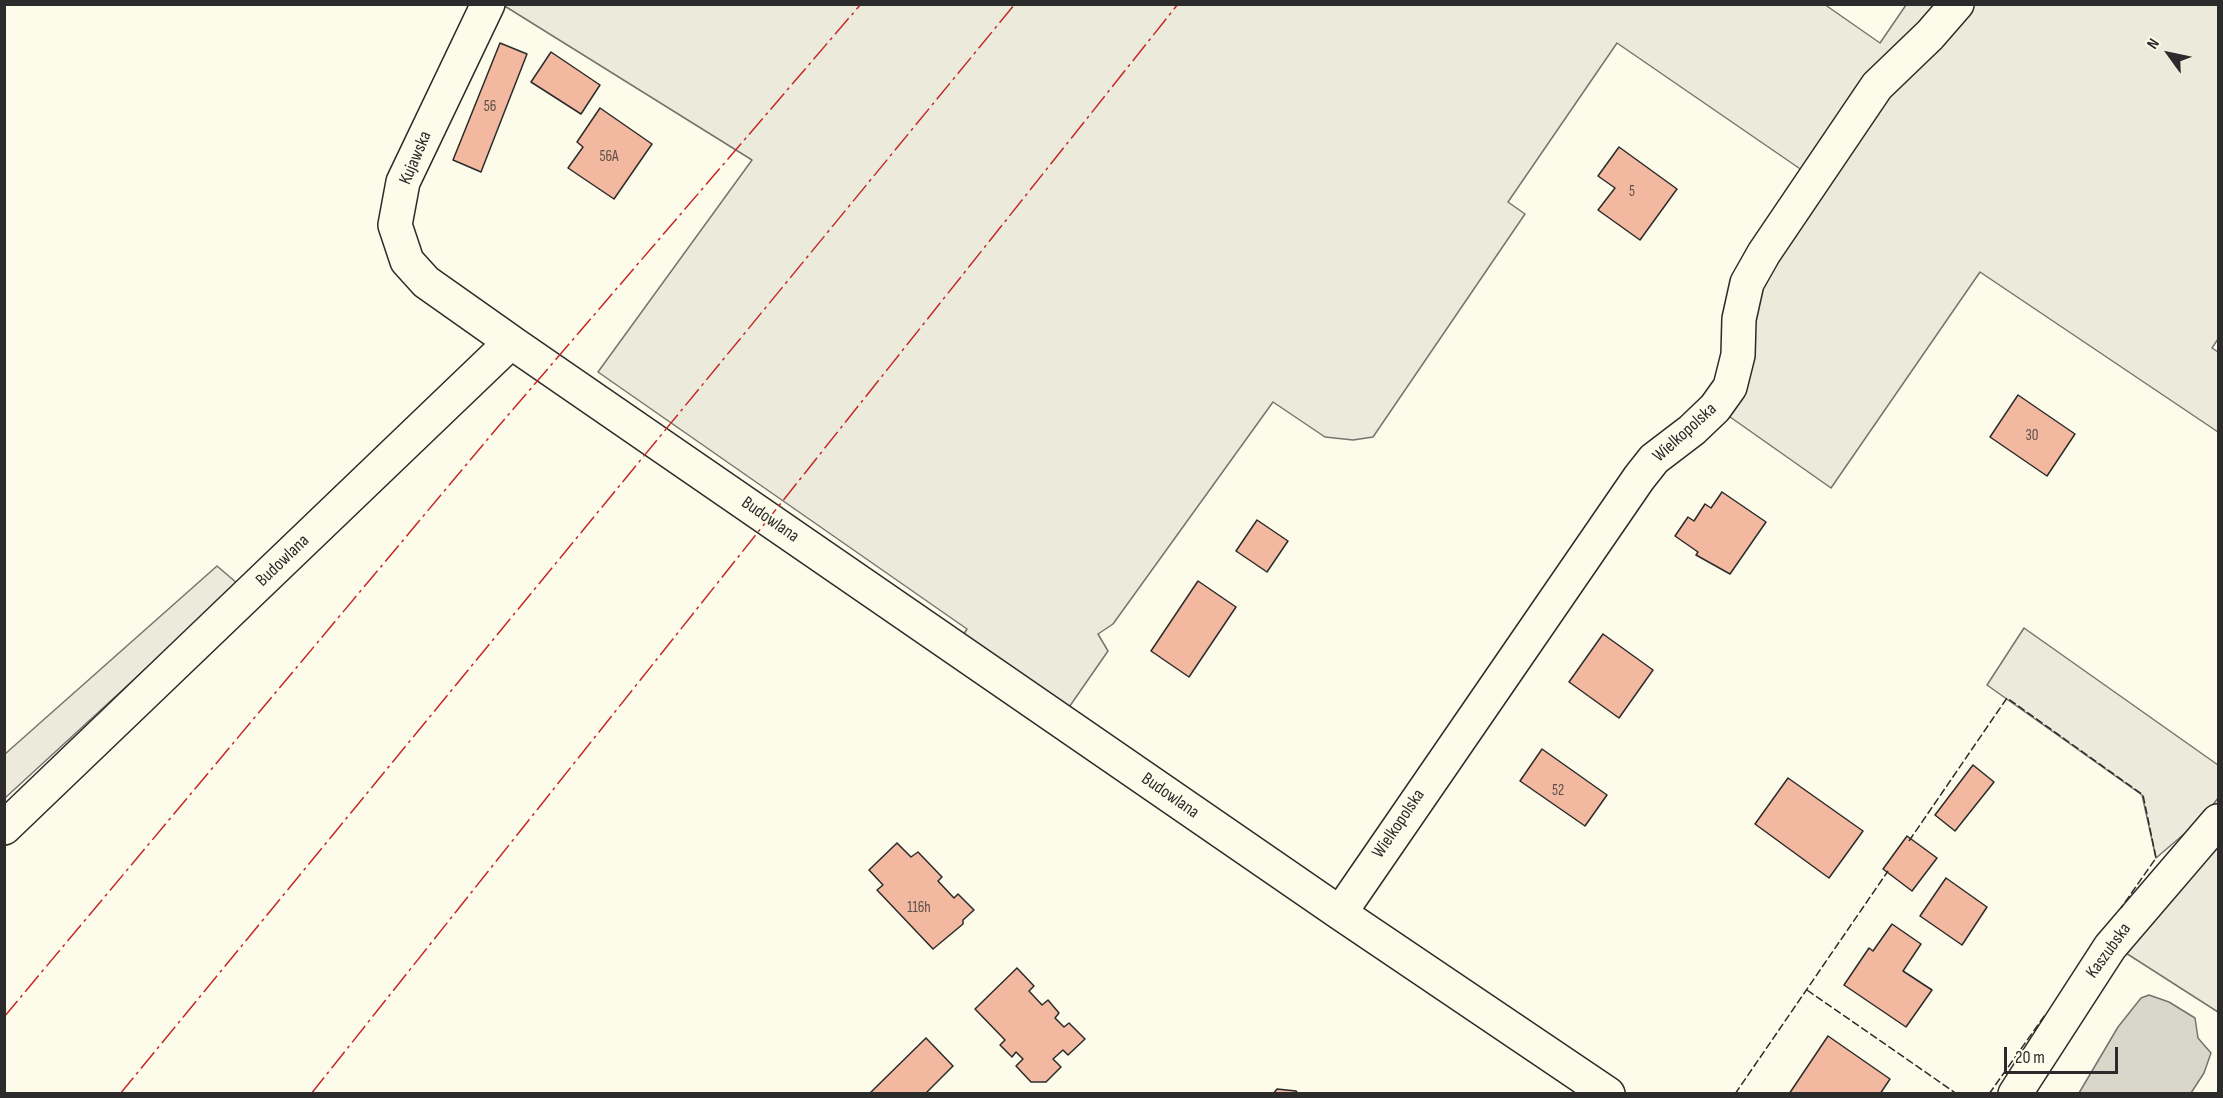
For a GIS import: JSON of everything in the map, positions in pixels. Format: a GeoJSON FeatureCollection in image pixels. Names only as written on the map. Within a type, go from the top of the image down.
{"type":"FeatureCollection","features":[{"type":"Feature","properties":{"kind":"street","name":"Kujawska"},"geometry":{"type":"LineString","coordinates":[[488,4],[403,182],[395,225],[407,261],[426,282],[512,342]]}},
{"type":"Feature","properties":{"kind":"street","name":"Wielkopolska"},"geometry":{"type":"LineString","coordinates":[[1340,913],[1639,478],[1654,459],[1692,430],[1715,408],[1730,387],[1738,355],[1739,319],[1747,283],[1764,253],[1877,86],[1930,35],[1956,4]]}},
{"type":"Feature","properties":{"kind":"street","name":"Budowlana"},"geometry":{"type":"LineString","coordinates":[[4,828],[512,342],[1340,913],[1608,1094]]}},
{"type":"Feature","properties":{"kind":"street","name":"Kaszubska"},"geometry":{"type":"LineString","coordinates":[[2015,1094],[2110,947],[2218,821]]}},
{"type":"Feature","properties":{"kind":"shaded area"},"geometry":{"type":"Polygon","coordinates":[[[1824,4],[1880,43],[1906,5],[1946,5],[1809,175],[1617,43],[1508,202],[1525,214],[1373,437],[1353,440],[1325,437],[1273,402],[1113,624],[1098,634],[1108,651],[1065,713],[960,640],[967,629],[598,372],[752,160],[503,5],[1824,4]]]}},
{"type":"Feature","properties":{"kind":"shaded area"},"geometry":{"type":"Polygon","coordinates":[[[1967,5],[2218,5],[2218,339],[2212,348],[2218,352],[2218,432],[1980,272],[1831,488],[1723,412],[1755,292],[1884,99],[1967,5]]]}},
{"type":"Feature","properties":{"kind":"shaded area"},"geometry":{"type":"Polygon","coordinates":[[[217,566],[238,584],[5,798],[5,754],[217,566]]]}},
{"type":"Feature","properties":{"kind":"shaded area"},"geometry":{"type":"Polygon","coordinates":[[[2024,628],[2218,765],[2218,798],[2204,817],[2156,858],[2142,795],[1987,685],[2024,628]]]}},
{"type":"Feature","properties":{"kind":"shaded area"},"geometry":{"type":"Polygon","coordinates":[[[2218,839],[2218,1012],[2118,948],[2218,839]]]}},
{"type":"Feature","properties":{"kind":"shaded area"},"geometry":{"type":"Polygon","coordinates":[[[2149,995],[2169,1002],[2195,1018],[2198,1038],[2211,1053],[2204,1073],[2191,1093],[2079,1093],[2118,1027],[2141,998],[2149,995]]]}},
{"type":"Feature","properties":{"kind":"building"},"geometry":{"type":"Polygon","coordinates":[[[500,43],[527,54],[481,172],[453,160],[500,43]]]}},
{"type":"Feature","properties":{"kind":"building"},"geometry":{"type":"Polygon","coordinates":[[[551,52],[600,85],[581,114],[531,82],[551,52]]]}},
{"type":"Feature","properties":{"kind":"building"},"geometry":{"type":"Polygon","coordinates":[[[600,108],[652,144],[614,199],[568,168],[583,147],[577,142],[600,108]]]}},
{"type":"Feature","properties":{"kind":"building"},"geometry":{"type":"Polygon","coordinates":[[[1619,147],[1677,189],[1640,240],[1598,210],[1615,188],[1598,176],[1619,147]]]}},
{"type":"Feature","properties":{"kind":"building"},"geometry":{"type":"Polygon","coordinates":[[[2018,395],[2075,434],[2047,476],[1990,437],[2018,395]]]}},
{"type":"Feature","properties":{"kind":"building"},"geometry":{"type":"Polygon","coordinates":[[[1722,492],[1766,522],[1730,574],[1696,555],[1698,552],[1675,536],[1688,517],[1694,521],[1705,504],[1711,508],[1722,492]]]}},
{"type":"Feature","properties":{"kind":"building"},"geometry":{"type":"Polygon","coordinates":[[[1257,520],[1288,541],[1267,572],[1236,551],[1257,520]]]}},
{"type":"Feature","properties":{"kind":"building"},"geometry":{"type":"Polygon","coordinates":[[[1198,581],[1236,607],[1189,677],[1151,651],[1198,581]]]}},
{"type":"Feature","properties":{"kind":"building"},"geometry":{"type":"Polygon","coordinates":[[[1603,634],[1653,670],[1619,718],[1569,682],[1603,634]]]}},
{"type":"Feature","properties":{"kind":"building"},"geometry":{"type":"Polygon","coordinates":[[[1542,749],[1607,795],[1585,826],[1520,781],[1542,749]]]}},
{"type":"Feature","properties":{"kind":"building"},"geometry":{"type":"Polygon","coordinates":[[[1973,765],[1994,782],[1955,831],[1935,815],[1973,765]]]}},
{"type":"Feature","properties":{"kind":"building"},"geometry":{"type":"Polygon","coordinates":[[[1788,778],[1863,831],[1829,878],[1755,824],[1788,778]]]}},
{"type":"Feature","properties":{"kind":"building"},"geometry":{"type":"Polygon","coordinates":[[[1907,836],[1937,858],[1912,891],[1883,869],[1907,836]]]}},
{"type":"Feature","properties":{"kind":"building"},"geometry":{"type":"Polygon","coordinates":[[[897,843],[911,857],[918,852],[942,877],[938,881],[954,898],[958,894],[974,910],[963,920],[963,924],[933,949],[877,890],[883,885],[869,870],[897,843]]]}},
{"type":"Feature","properties":{"kind":"building"},"geometry":{"type":"Polygon","coordinates":[[[1946,878],[1987,907],[1962,945],[1920,916],[1946,878]]]}},
{"type":"Feature","properties":{"kind":"building"},"geometry":{"type":"Polygon","coordinates":[[[1892,924],[1921,944],[1903,971],[1932,990],[1906,1027],[1844,985],[1869,948],[1873,951],[1892,924]]]}},
{"type":"Feature","properties":{"kind":"building"},"geometry":{"type":"Polygon","coordinates":[[[1017,968],[1034,986],[1029,991],[1042,1005],[1048,1000],[1059,1013],[1055,1018],[1064,1027],[1069,1023],[1085,1039],[1068,1055],[1063,1050],[1053,1059],[1061,1067],[1046,1082],[1031,1082],[1016,1066],[1023,1059],[1016,1052],[1012,1057],[1000,1045],[1005,1040],[975,1009],[1017,968]]]}},
{"type":"Feature","properties":{"kind":"building"},"geometry":{"type":"Polygon","coordinates":[[[1828,1036],[1890,1079],[1880,1094],[1789,1094],[1828,1036]]]}},
{"type":"Feature","properties":{"kind":"building"},"geometry":{"type":"Polygon","coordinates":[[[926,1038],[953,1066],[925,1094],[869,1094],[926,1038]]]}},
{"type":"Feature","properties":{"kind":"building"},"geometry":{"type":"Polygon","coordinates":[[[1277,1089],[1296,1091],[1298,1094],[1273,1094],[1277,1089]]]}},
{"type":"Feature","properties":{"kind":"fence"},"geometry":{"type":"LineString","coordinates":[[1909,841],[2007,698],[2143,795],[2156,858],[2121,908]]}},
{"type":"Feature","properties":{"kind":"fence"},"geometry":{"type":"LineString","coordinates":[[1735,1094],[1888,871]]}},
{"type":"Feature","properties":{"kind":"fence"},"geometry":{"type":"LineString","coordinates":[[1807,990],[1957,1094]]}},
{"type":"Feature","properties":{"kind":"fence"},"geometry":{"type":"LineString","coordinates":[[1989,1094],[2045,1015]]}},
{"type":"Feature","properties":{"kind":"power"},"geometry":{"type":"LineString","coordinates":[[4,1017],[497,428],[861,4]]}},
{"type":"Feature","properties":{"kind":"power"},"geometry":{"type":"LineString","coordinates":[[120,1094],[1015,4]]}},
{"type":"Feature","properties":{"kind":"power"},"geometry":{"type":"LineString","coordinates":[[311,1094],[1178,4]]}}]}
